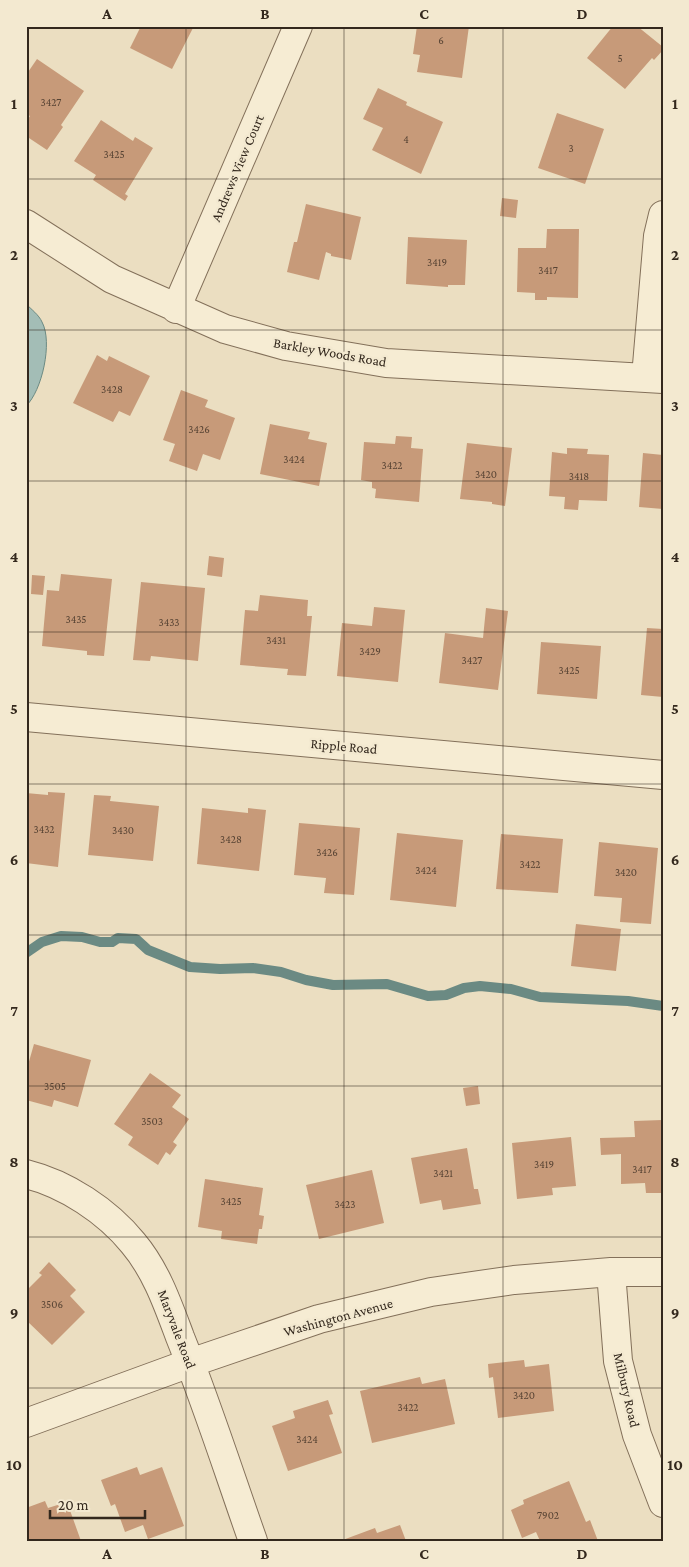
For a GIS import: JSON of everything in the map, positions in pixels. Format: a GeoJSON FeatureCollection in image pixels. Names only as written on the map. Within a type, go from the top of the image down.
{"type":"FeatureCollection","features":[{"type":"Feature","properties":{"kind":"street","name":"Andrews View Court"},"geometry":{"type":"LineString","coordinates":[[176,309],[298,26]]}},
{"type":"Feature","properties":{"kind":"street"},"geometry":{"type":"LineString","coordinates":[[654,378],[658,236],[663,214]]}},
{"type":"Feature","properties":{"kind":"street","name":"Barkley Woods Road"},"geometry":{"type":"LineString","coordinates":[[26,224],[112,279],[176,309],[225,329],[286,346],[386,363],[654,378]]}},
{"type":"Feature","properties":{"kind":"street","name":"Ripple Road"},"geometry":{"type":"LineString","coordinates":[[26,717],[663,775]]}},
{"type":"Feature","properties":{"kind":"street","name":"Maryvale Road"},"geometry":{"type":"LineString","coordinates":[[26,1174],[39,1178],[80,1198],[102,1212],[134,1243],[159,1283],[190,1363],[253,1541]]}},
{"type":"Feature","properties":{"kind":"street","name":"Washington Avenue"},"geometry":{"type":"LineString","coordinates":[[26,1423],[190,1363],[319,1319],[431,1292],[514,1280],[611,1272],[663,1272]]}},
{"type":"Feature","properties":{"kind":"street","name":"Milbury Road"},"geometry":{"type":"LineString","coordinates":[[611,1272],[618,1361],[637,1435],[663,1504]]}},
{"type":"Feature","properties":{"kind":"water"},"geometry":{"type":"Polygon","coordinates":[[[26,304],[41,319],[45,331],[46,353],[37,389],[26,406],[26,304]]]}},
{"type":"Feature","properties":{"kind":"building"},"geometry":{"type":"Polygon","coordinates":[[[141,26],[194,26],[172,69],[130,48],[141,26]]]}},
{"type":"Feature","properties":{"kind":"building"},"geometry":{"type":"Polygon","coordinates":[[[417,26],[469,26],[462,78],[417,72],[420,55],[413,54],[417,26]]]}},
{"type":"Feature","properties":{"kind":"building"},"geometry":{"type":"Polygon","coordinates":[[[613,26],[637,26],[663,47],[663,50],[654,60],[652,58],[625,89],[587,58],[613,26]]]}},
{"type":"Feature","properties":{"kind":"building"},"geometry":{"type":"Polygon","coordinates":[[[37,59],[84,91],[47,150],[26,136],[26,122],[30,116],[26,114],[26,75],[37,59]]]}},
{"type":"Feature","properties":{"kind":"building"},"geometry":{"type":"Polygon","coordinates":[[[378,88],[407,102],[406,105],[443,122],[421,174],[372,150],[383,128],[363,119],[378,88]]]}},
{"type":"Feature","properties":{"kind":"building"},"geometry":{"type":"Polygon","coordinates":[[[557,113],[604,129],[585,184],[538,168],[557,113]]]}},
{"type":"Feature","properties":{"kind":"building"},"geometry":{"type":"Polygon","coordinates":[[[101,120],[133,141],[135,137],[153,148],[125,194],[128,196],[125,201],[93,180],[96,175],[74,161],[101,120]]]}},
{"type":"Feature","properties":{"kind":"building"},"geometry":{"type":"Polygon","coordinates":[[[502,198],[518,200],[516,218],[500,216],[502,198]]]}},
{"type":"Feature","properties":{"kind":"building"},"geometry":{"type":"Polygon","coordinates":[[[306,204],[361,217],[351,260],[331,256],[331,254],[326,252],[319,280],[287,272],[294,242],[297,242],[306,204]]]}},
{"type":"Feature","properties":{"kind":"building"},"geometry":{"type":"Polygon","coordinates":[[[547,229],[579,229],[578,298],[547,297],[547,300],[535,300],[535,293],[517,292],[518,248],[546,248],[547,229]]]}},
{"type":"Feature","properties":{"kind":"building"},"geometry":{"type":"Polygon","coordinates":[[[408,237],[467,240],[465,285],[448,285],[448,287],[406,284],[408,237]]]}},
{"type":"Feature","properties":{"kind":"building"},"geometry":{"type":"Polygon","coordinates":[[[97,355],[107,361],[109,356],[150,376],[130,416],[119,411],[113,422],[73,403],[97,355]]]}},
{"type":"Feature","properties":{"kind":"building"},"geometry":{"type":"Polygon","coordinates":[[[181,390],[208,400],[205,407],[235,418],[220,460],[203,454],[197,471],[169,461],[175,444],[163,440],[181,390]]]}},
{"type":"Feature","properties":{"kind":"building"},"geometry":{"type":"Polygon","coordinates":[[[270,424],[310,432],[308,439],[327,443],[319,486],[260,474],[270,424]]]}},
{"type":"Feature","properties":{"kind":"building"},"geometry":{"type":"Polygon","coordinates":[[[396,436],[412,437],[411,448],[423,449],[419,502],[375,498],[376,489],[372,488],[372,482],[361,480],[364,442],[395,444],[396,436]]]}},
{"type":"Feature","properties":{"kind":"building"},"geometry":{"type":"Polygon","coordinates":[[[467,443],[512,448],[505,506],[492,504],[492,502],[460,499],[467,443]]]}},
{"type":"Feature","properties":{"kind":"building"},"geometry":{"type":"Polygon","coordinates":[[[567,448],[588,449],[587,454],[609,455],[607,501],[579,500],[578,510],[564,509],[565,497],[549,496],[552,452],[567,454],[567,448]]]}},
{"type":"Feature","properties":{"kind":"building"},"geometry":{"type":"Polygon","coordinates":[[[643,453],[663,455],[663,509],[639,507],[643,453]]]}},
{"type":"Feature","properties":{"kind":"building"},"geometry":{"type":"Polygon","coordinates":[[[209,556],[224,558],[222,577],[207,575],[209,556]]]}},
{"type":"Feature","properties":{"kind":"building"},"geometry":{"type":"Polygon","coordinates":[[[61,574],[112,579],[104,656],[87,655],[87,651],[42,646],[47,590],[59,591],[61,574]]]}},
{"type":"Feature","properties":{"kind":"building"},"geometry":{"type":"Polygon","coordinates":[[[32,575],[45,576],[43,595],[31,594],[32,575]]]}},
{"type":"Feature","properties":{"kind":"building"},"geometry":{"type":"Polygon","coordinates":[[[141,582],[205,588],[198,661],[151,656],[150,661],[133,660],[141,582]]]}},
{"type":"Feature","properties":{"kind":"building"},"geometry":{"type":"Polygon","coordinates":[[[260,595],[308,600],[307,616],[312,616],[306,676],[287,675],[288,669],[240,665],[245,610],[258,611],[260,595]]]}},
{"type":"Feature","properties":{"kind":"building"},"geometry":{"type":"Polygon","coordinates":[[[374,607],[405,610],[398,682],[337,676],[342,623],[372,626],[374,607]]]}},
{"type":"Feature","properties":{"kind":"building"},"geometry":{"type":"Polygon","coordinates":[[[486,608],[508,611],[498,690],[439,683],[445,633],[483,638],[486,608]]]}},
{"type":"Feature","properties":{"kind":"building"},"geometry":{"type":"Polygon","coordinates":[[[647,628],[663,629],[663,697],[641,695],[647,628]]]}},
{"type":"Feature","properties":{"kind":"building"},"geometry":{"type":"Polygon","coordinates":[[[541,642],[601,646],[597,699],[537,694],[541,642]]]}},
{"type":"Feature","properties":{"kind":"building"},"geometry":{"type":"Polygon","coordinates":[[[48,792],[65,793],[58,867],[26,863],[26,793],[48,795],[48,792]]]}},
{"type":"Feature","properties":{"kind":"building"},"geometry":{"type":"Polygon","coordinates":[[[94,795],[111,796],[110,801],[159,806],[153,861],[88,855],[94,795]]]}},
{"type":"Feature","properties":{"kind":"building"},"geometry":{"type":"Polygon","coordinates":[[[202,808],[248,813],[248,808],[266,810],[259,871],[197,864],[202,808]]]}},
{"type":"Feature","properties":{"kind":"building"},"geometry":{"type":"Polygon","coordinates":[[[299,823],[360,828],[354,895],[324,893],[326,878],[294,875],[299,823]]]}},
{"type":"Feature","properties":{"kind":"building"},"geometry":{"type":"Polygon","coordinates":[[[397,833],[463,840],[456,907],[390,900],[397,833]]]}},
{"type":"Feature","properties":{"kind":"building"},"geometry":{"type":"Polygon","coordinates":[[[501,834],[563,839],[558,893],[496,889],[501,834]]]}},
{"type":"Feature","properties":{"kind":"building"},"geometry":{"type":"Polygon","coordinates":[[[599,842],[658,848],[651,924],[620,922],[622,898],[594,896],[599,842]]]}},
{"type":"Feature","properties":{"kind":"building"},"geometry":{"type":"Polygon","coordinates":[[[576,924],[621,929],[616,971],[571,966],[576,924]]]}},
{"type":"Feature","properties":{"kind":"building"},"geometry":{"type":"Polygon","coordinates":[[[34,1044],[91,1060],[78,1107],[54,1100],[52,1107],[26,1100],[26,1072],[34,1044]]]}},
{"type":"Feature","properties":{"kind":"building"},"geometry":{"type":"Polygon","coordinates":[[[150,1073],[181,1095],[172,1107],[189,1119],[173,1142],[177,1145],[170,1155],[166,1152],[158,1165],[128,1145],[133,1137],[114,1124],[150,1073]]]}},
{"type":"Feature","properties":{"kind":"building"},"geometry":{"type":"Polygon","coordinates":[[[478,1086],[480,1104],[466,1106],[463,1088],[478,1086]]]}},
{"type":"Feature","properties":{"kind":"building"},"geometry":{"type":"Polygon","coordinates":[[[662,1120],[663,1193],[646,1193],[645,1183],[621,1184],[621,1154],[601,1155],[600,1138],[635,1137],[634,1121],[662,1120]]]}},
{"type":"Feature","properties":{"kind":"building"},"geometry":{"type":"Polygon","coordinates":[[[571,1137],[576,1186],[552,1188],[553,1195],[517,1199],[512,1143],[571,1137]]]}},
{"type":"Feature","properties":{"kind":"building"},"geometry":{"type":"Polygon","coordinates":[[[467,1148],[474,1189],[478,1189],[481,1204],[443,1210],[441,1200],[420,1204],[411,1158],[467,1148]]]}},
{"type":"Feature","properties":{"kind":"building"},"geometry":{"type":"Polygon","coordinates":[[[372,1170],[384,1223],[319,1239],[306,1185],[372,1170]]]}},
{"type":"Feature","properties":{"kind":"building"},"geometry":{"type":"Polygon","coordinates":[[[205,1179],[263,1188],[259,1215],[264,1216],[262,1229],[259,1229],[257,1244],[221,1239],[222,1231],[198,1227],[205,1179]]]}},
{"type":"Feature","properties":{"kind":"building"},"geometry":{"type":"Polygon","coordinates":[[[49,1262],[76,1290],[70,1296],[85,1312],[52,1345],[26,1320],[26,1291],[42,1275],[39,1273],[49,1262]]]}},
{"type":"Feature","properties":{"kind":"building"},"geometry":{"type":"Polygon","coordinates":[[[524,1360],[525,1367],[549,1364],[554,1411],[498,1418],[493,1377],[489,1378],[488,1364],[524,1360]]]}},
{"type":"Feature","properties":{"kind":"building"},"geometry":{"type":"Polygon","coordinates":[[[420,1377],[422,1384],[445,1379],[455,1424],[372,1443],[360,1391],[420,1377]]]}},
{"type":"Feature","properties":{"kind":"building"},"geometry":{"type":"Polygon","coordinates":[[[328,1400],[333,1414],[329,1415],[342,1453],[288,1471],[272,1426],[295,1418],[293,1411],[328,1400]]]}},
{"type":"Feature","properties":{"kind":"building"},"geometry":{"type":"Polygon","coordinates":[[[137,1467],[140,1475],[162,1467],[184,1526],[148,1539],[143,1525],[125,1532],[115,1504],[111,1506],[101,1480],[137,1467]]]}},
{"type":"Feature","properties":{"kind":"building"},"geometry":{"type":"Polygon","coordinates":[[[569,1481],[586,1522],[590,1520],[598,1541],[540,1541],[536,1532],[522,1538],[511,1510],[524,1504],[523,1500],[569,1481]]]}},
{"type":"Feature","properties":{"kind":"building"},"geometry":{"type":"Polygon","coordinates":[[[45,1501],[48,1508],[67,1502],[81,1541],[26,1541],[26,1508],[45,1501]]]}},
{"type":"Feature","properties":{"kind":"building"},"geometry":{"type":"Polygon","coordinates":[[[400,1525],[406,1541],[340,1541],[375,1528],[377,1533],[400,1525]]]}},
{"type":"Feature","properties":{"kind":"waterway"},"geometry":{"type":"LineString","coordinates":[[26,953],[42,942],[61,936],[82,937],[100,942],[112,942],[118,938],[136,939],[148,950],[190,967],[220,969],[253,968],[281,972],[306,980],[333,985],[387,984],[428,996],[446,995],[464,988],[480,986],[511,989],[540,997],[628,1001],[663,1006]]}}]}
